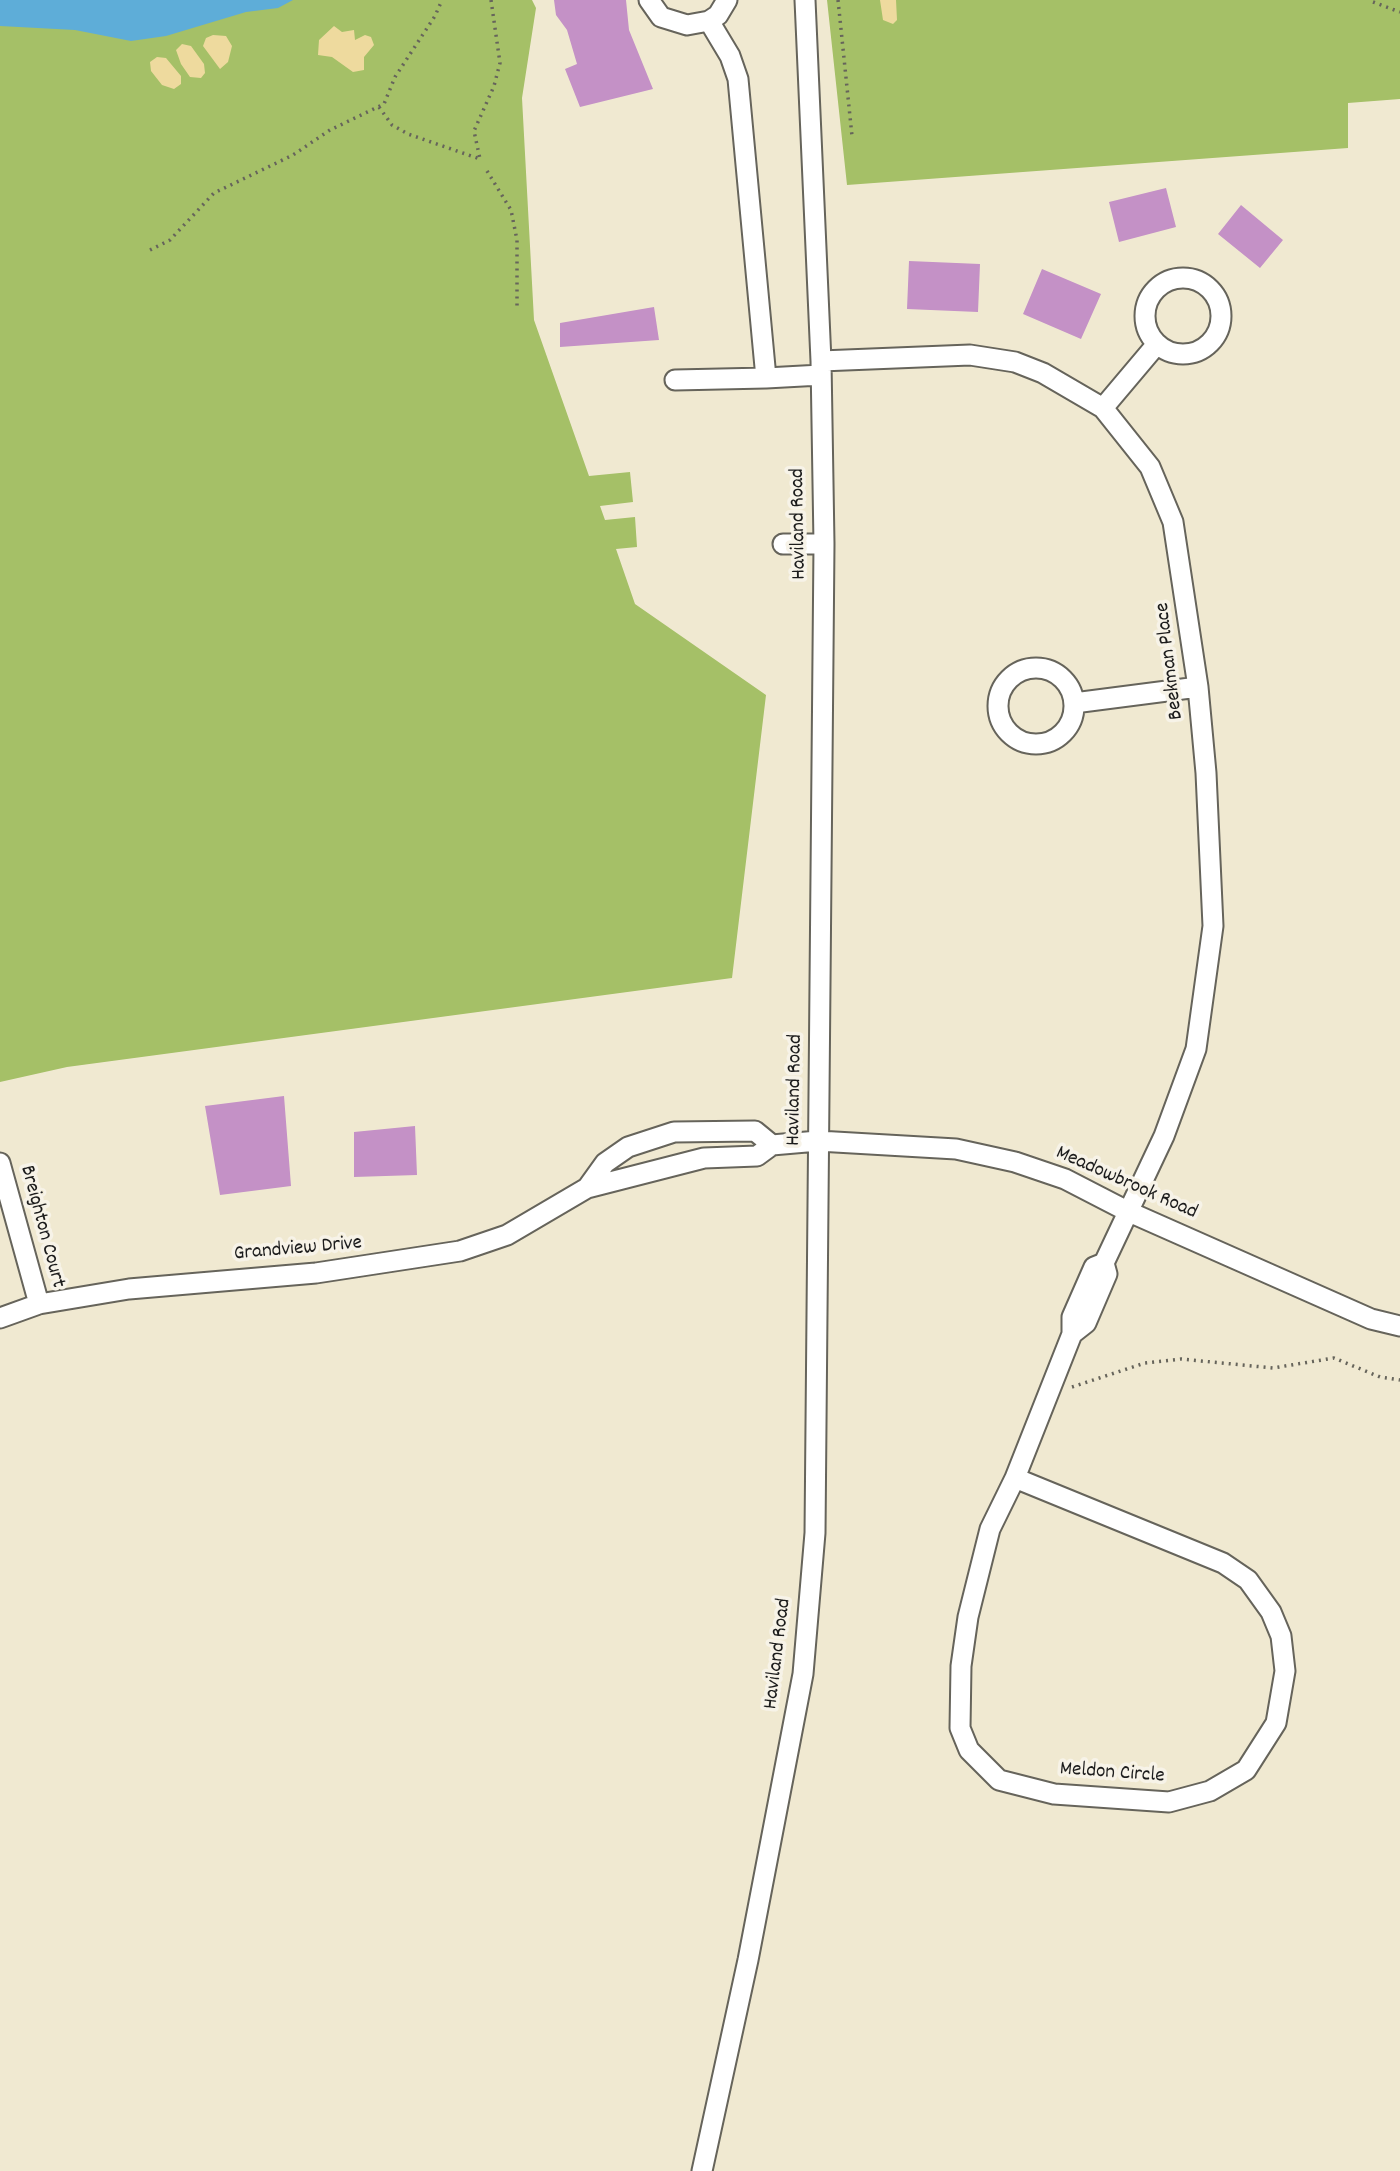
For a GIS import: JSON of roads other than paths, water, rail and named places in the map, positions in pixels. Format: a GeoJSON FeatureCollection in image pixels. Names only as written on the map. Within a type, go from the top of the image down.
{"type":"FeatureCollection","features":[{"type":"Feature","properties":{"kind":"street"},"geometry":{"type":"LineString","coordinates":[[649,0],[661,17],[674,23],[698,25],[718,15],[727,0]]}},
{"type":"Feature","properties":{"kind":"street","name":"Haviland Road"},"geometry":{"type":"LineString","coordinates":[[702,2171],[748,1960],[803,1674],[815,1533],[824,544],[821,368],[805,0]]}},
{"type":"Feature","properties":{"kind":"street"},"geometry":{"type":"LineString","coordinates":[[709,21],[730,56],[738,79],[766,378]]}},
{"type":"Feature","properties":{"kind":"street"},"geometry":{"type":"LineString","coordinates":[[1182,277],[1197,279],[1210,288],[1219,300],[1222,315],[1219,330],[1211,342],[1199,351],[1184,355],[1170,352],[1157,344],[1148,331],[1145,317],[1147,302],[1155,289],[1168,280],[1182,277]]}},
{"type":"Feature","properties":{"kind":"street"},"geometry":{"type":"LineString","coordinates":[[1103,408],[1157,344]]}},
{"type":"Feature","properties":{"kind":"street","name":"Beekman Place"},"geometry":{"type":"LineString","coordinates":[[675,380],[766,378],[906,355],[993,356],[1043,373],[1103,408],[1150,467],[1165,498],[1181,554],[1206,773],[1211,940],[1196,1049],[1164,1136],[1127,1211]]}},
{"type":"Feature","properties":{"kind":"street"},"geometry":{"type":"LineString","coordinates":[[783,544],[824,544]]}},
{"type":"Feature","properties":{"kind":"street"},"geometry":{"type":"LineString","coordinates":[[1033,667],[1048,669],[1061,676],[1070,688],[1074,703],[1072,718],[1065,731],[1053,740],[1039,744],[1024,743],[1010,735],[1001,723],[997,709],[999,694],[1006,680],[1018,671],[1033,667]]}},
{"type":"Feature","properties":{"kind":"street"},"geometry":{"type":"LineString","coordinates":[[1074,703],[1198,687]]}},
{"type":"Feature","properties":{"kind":"street","name":"Grandview Drive"},"geometry":{"type":"LineString","coordinates":[[0,1318],[39,1304],[129,1289],[316,1273],[460,1251],[507,1235],[587,1188],[704,1158],[757,1156],[772,1145],[755,1131],[674,1132],[620,1152],[605,1163],[587,1188]]}},
{"type":"Feature","properties":{"kind":"street","name":"Meadowbrook Road"},"geometry":{"type":"LineString","coordinates":[[772,1145],[818,1141],[956,1149],[1015,1162],[1065,1179],[1127,1211],[1371,1319],[1400,1326]]}},
{"type":"Feature","properties":{"kind":"street","name":"Breighton Court"},"geometry":{"type":"LineString","coordinates":[[0,1163],[39,1304]]}},
{"type":"Feature","properties":{"kind":"street","name":"Meldon Circle"},"geometry":{"type":"LineString","coordinates":[[1015,1478],[1223,1563],[1248,1580],[1271,1612],[1281,1636],[1285,1671],[1276,1723],[1246,1770],[1210,1791],[1169,1802],[1054,1794],[999,1780],[969,1750],[960,1728],[959,1703],[968,1617],[990,1529],[1015,1478],[1072,1334],[1087,1323],[1107,1274],[1104,1264],[1127,1211]]}},
{"type":"Feature","properties":{"kind":"water"},"geometry":{"type":"Polygon","coordinates":[[[0,0],[293,0],[278,8],[246,12],[166,36],[131,41],[75,30],[0,26],[0,0]]]}}]}
